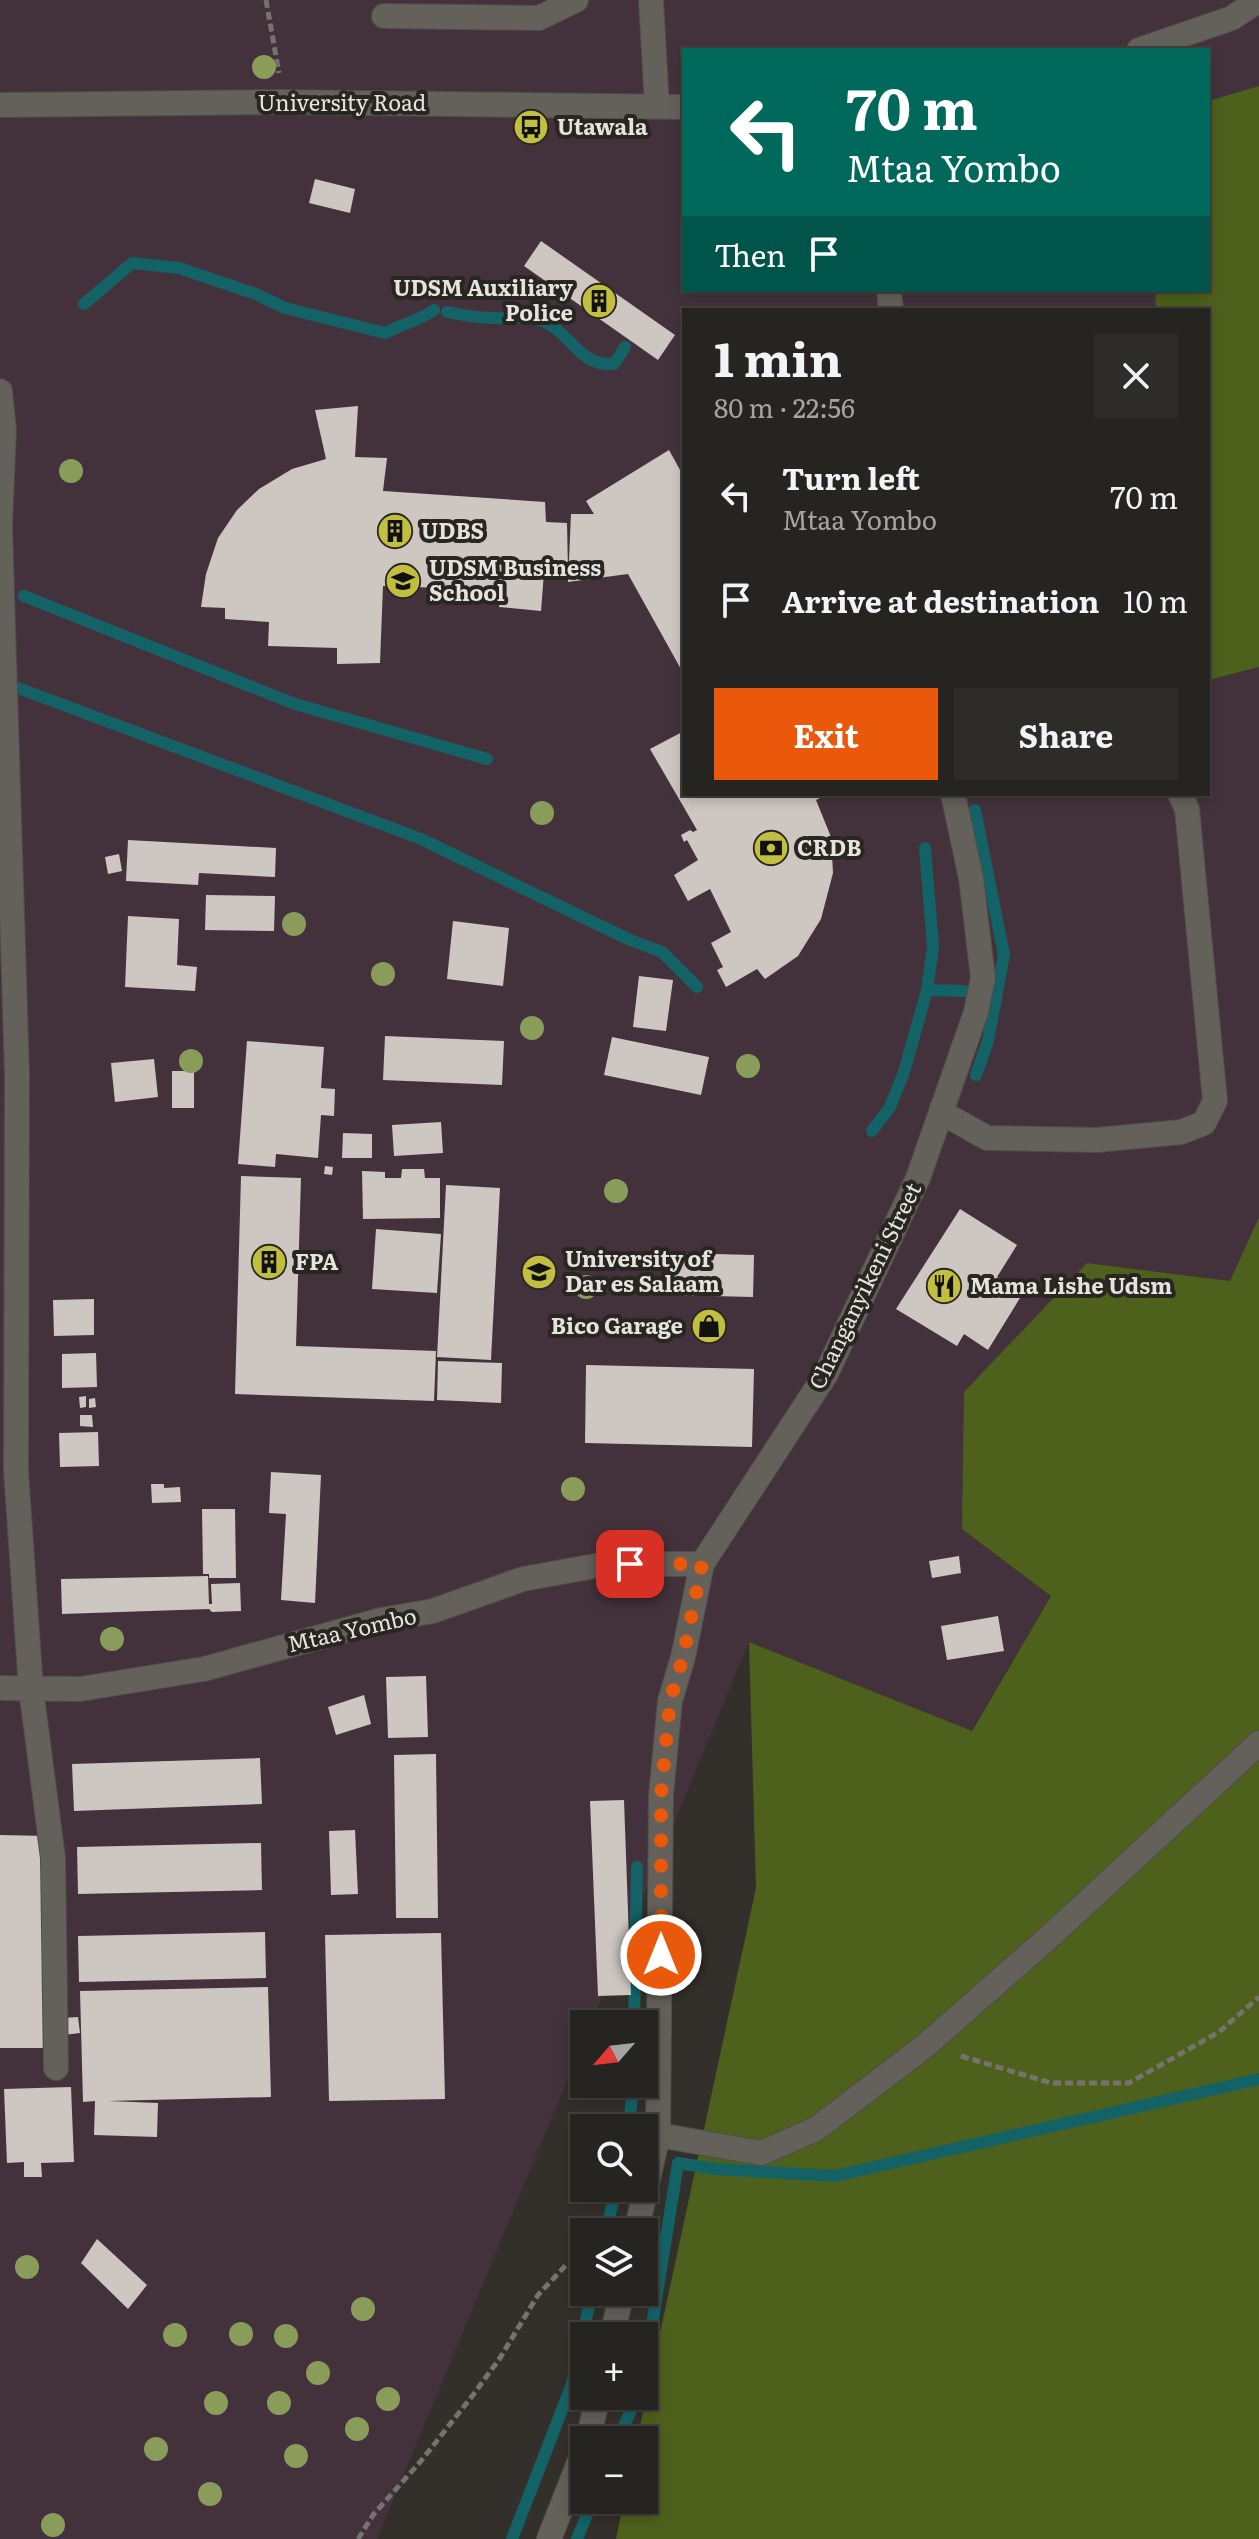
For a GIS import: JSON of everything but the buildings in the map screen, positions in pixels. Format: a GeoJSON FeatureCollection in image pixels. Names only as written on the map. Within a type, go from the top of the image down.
{"type":"FeatureCollection","features":[{"type":"Feature","properties":{"kind":"street"},"geometry":{"type":"LineString","coordinates":[[384,16],[539,18],[576,0]]}},
{"type":"Feature","properties":{"kind":"street"},"geometry":{"type":"LineString","coordinates":[[651,0],[657,106]]}},
{"type":"Feature","properties":{"kind":"street"},"geometry":{"type":"LineString","coordinates":[[1145,48],[1232,18],[1259,0]]}},
{"type":"Feature","properties":{"kind":"street","name":"University Road"},"geometry":{"type":"LineString","coordinates":[[0,105],[283,102],[682,107]]}},
{"type":"Feature","properties":{"kind":"street"},"geometry":{"type":"LineString","coordinates":[[0,391],[4,430],[0,524],[16,1471],[11,1553],[53,1858],[56,2068]]}},
{"type":"Feature","properties":{"kind":"street","name":"Changanyikeni Street"},"geometry":{"type":"LineString","coordinates":[[658,2135],[661,1795],[670,1701],[683,1657],[702,1564],[826,1374],[918,1178],[976,1012],[983,978],[971,878],[953,796]]}},
{"type":"Feature","properties":{"kind":"street"},"geometry":{"type":"LineString","coordinates":[[942,1108],[948,1116],[987,1138],[1097,1140],[1181,1132],[1204,1123],[1215,1101],[1187,809],[1181,796]]}},
{"type":"Feature","properties":{"kind":"street","name":"Mtaa Yombo"},"geometry":{"type":"LineString","coordinates":[[0,1688],[80,1689],[204,1669],[381,1620],[433,1611],[523,1579],[606,1564],[702,1564]]}},
{"type":"Feature","properties":{"kind":"street"},"geometry":{"type":"LineString","coordinates":[[658,2135],[761,2153],[816,2129],[925,2046],[1048,1938],[1259,1743]]}},
{"type":"Feature","properties":{"kind":"street"},"geometry":{"type":"LineString","coordinates":[[549,2539],[570,2486]]}},
{"type":"Feature","properties":{"kind":"path"},"geometry":{"type":"LineString","coordinates":[[266,0],[283,102]]}},
{"type":"Feature","properties":{"kind":"path"},"geometry":{"type":"LineString","coordinates":[[925,2046],[1051,2083],[1129,2083],[1219,2032],[1259,1997]]}},
{"type":"Feature","properties":{"kind":"path"},"geometry":{"type":"LineString","coordinates":[[358,2539],[373,2515],[473,2395],[507,2348],[538,2295],[568,2263]]}},
{"type":"Feature","properties":{"kind":"shaded area","name":"University of Dar es Salaam"},"geometry":{"type":"Polygon","coordinates":[[[0,0],[1259,0],[1259,86],[1210,100],[1210,48],[682,48],[682,292],[1156,292],[1155,308],[682,308],[682,796],[1210,796],[1210,679],[1259,667],[1259,1217],[1230,1281],[1087,1263],[962,1529],[1051,1596],[971,1731],[749,1642],[597,2010],[570,2010],[570,2074],[377,2539],[0,2539],[0,0]]]}},
{"type":"Feature","properties":{"kind":"green space"},"geometry":{"type":"Polygon","coordinates":[[[1259,86],[1259,667],[1210,679],[1210,308],[1155,308],[1156,292],[1210,292],[1210,100],[1259,86]]]}},
{"type":"Feature","properties":{"kind":"green space"},"geometry":{"type":"Polygon","coordinates":[[[1259,1217],[1259,2539],[616,2539],[621,2514],[658,2514],[658,2426],[640,2426],[643,2410],[658,2410],[658,2343],[756,1888],[749,1642],[972,1731],[1051,1596],[962,1529],[964,1392],[1087,1263],[1230,1281],[1259,1217]]]}},
{"type":"Feature","properties":{"kind":"waterway"},"geometry":{"type":"LineString","coordinates":[[84,304],[132,263],[179,268],[256,294],[285,308],[385,333],[434,310]]}},
{"type":"Feature","properties":{"kind":"waterway"},"geometry":{"type":"LineString","coordinates":[[447,312],[541,321],[556,329],[585,356],[602,363],[614,364],[625,347]]}},
{"type":"Feature","properties":{"kind":"waterway"},"geometry":{"type":"LineString","coordinates":[[24,596],[295,704],[487,759]]}},
{"type":"Feature","properties":{"kind":"waterway"},"geometry":{"type":"LineString","coordinates":[[18,688],[421,839],[630,940],[662,952],[697,987]]}},
{"type":"Feature","properties":{"kind":"waterway"},"geometry":{"type":"LineString","coordinates":[[975,810],[1004,955],[988,1041],[976,1075]]}},
{"type":"Feature","properties":{"kind":"waterway"},"geometry":{"type":"LineString","coordinates":[[872,1131],[890,1107],[904,1072],[927,990],[933,947],[925,848]]}},
{"type":"Feature","properties":{"kind":"waterway"},"geometry":{"type":"LineString","coordinates":[[927,990],[964,991]]}},
{"type":"Feature","properties":{"kind":"waterway"},"geometry":{"type":"LineString","coordinates":[[634,2010],[637,1867]]}},
{"type":"Feature","properties":{"kind":"waterway"},"geometry":{"type":"LineString","coordinates":[[652,2322],[678,2163],[715,2169],[835,2176],[1259,2079]]}},
{"type":"Feature","properties":{"kind":"waterway"},"geometry":{"type":"LineString","coordinates":[[630,2114],[632,2098]]}},
{"type":"Feature","properties":{"kind":"waterway"},"geometry":{"type":"LineString","coordinates":[[609,2218],[613,2202]]}},
{"type":"Feature","properties":{"kind":"waterway"},"geometry":{"type":"LineString","coordinates":[[512,2539],[572,2384],[589,2306]]}},
{"type":"Feature","properties":{"kind":"waterway"},"geometry":{"type":"LineString","coordinates":[[624,2426],[631,2410]]}},
{"type":"Feature","properties":{"kind":"waterway"},"geometry":{"type":"LineString","coordinates":[[577,2539],[587,2514]]}},
{"type":"Feature","properties":{"kind":"place","name":"Utawala"},"geometry":{"type":"Point","coordinates":[531,127]}},
{"type":"Feature","properties":{"kind":"place","name":"UDSM Auxiliary Police"},"geometry":{"type":"Point","coordinates":[599,301]}},
{"type":"Feature","properties":{"kind":"place","name":"UDBS"},"geometry":{"type":"Point","coordinates":[395,531]}},
{"type":"Feature","properties":{"kind":"place","name":"UDSM Business School"},"geometry":{"type":"Point","coordinates":[403,581]}},
{"type":"Feature","properties":{"kind":"place","name":"CRDB"},"geometry":{"type":"Point","coordinates":[771,848]}},
{"type":"Feature","properties":{"kind":"place","name":"FPA"},"geometry":{"type":"Point","coordinates":[269,1262]}},
{"type":"Feature","properties":{"kind":"place","name":"University of Dar es Salaam"},"geometry":{"type":"Point","coordinates":[539,1272]}},
{"type":"Feature","properties":{"kind":"place","name":"Mama Lishe Udsm"},"geometry":{"type":"Point","coordinates":[944,1286]}},
{"type":"Feature","properties":{"kind":"place","name":"Bico Garage"},"geometry":{"type":"Point","coordinates":[709,1326]}},
{"type":"Feature","properties":{"kind":"route"},"geometry":{"type":"LineString","coordinates":[[630,1564],[702,1564],[683,1657],[670,1701],[661,1795],[661,1955]]}}]}
